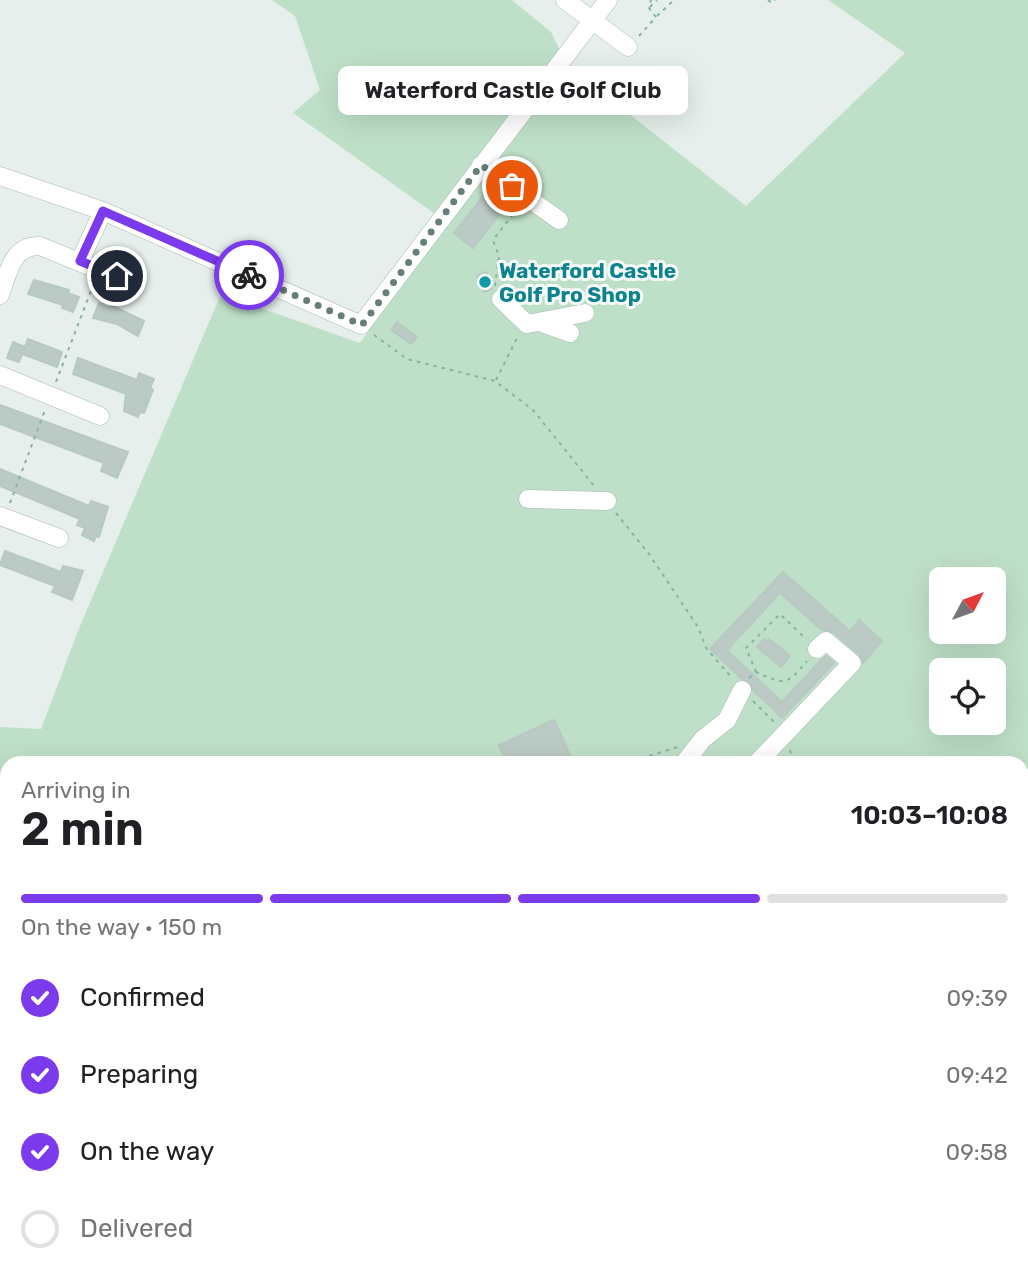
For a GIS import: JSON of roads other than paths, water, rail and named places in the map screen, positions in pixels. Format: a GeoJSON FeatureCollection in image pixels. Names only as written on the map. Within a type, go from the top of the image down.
{"type":"FeatureCollection","features":[{"type":"Feature","properties":{"kind":"street"},"geometry":{"type":"LineString","coordinates":[[565,0],[628,47]]}},
{"type":"Feature","properties":{"kind":"street"},"geometry":{"type":"LineString","coordinates":[[0,176],[103,211],[362,325],[608,0]]}},
{"type":"Feature","properties":{"kind":"street"},"geometry":{"type":"LineString","coordinates":[[481,165],[559,220]]}},
{"type":"Feature","properties":{"kind":"street"},"geometry":{"type":"LineString","coordinates":[[80,261],[103,211]]}},
{"type":"Feature","properties":{"kind":"street"},"geometry":{"type":"LineString","coordinates":[[0,295],[11,262],[19,251],[29,245],[40,246],[80,261],[135,285]]}},
{"type":"Feature","properties":{"kind":"street"},"geometry":{"type":"LineString","coordinates":[[501,299],[527,324],[549,323],[570,332]]}},
{"type":"Feature","properties":{"kind":"street"},"geometry":{"type":"LineString","coordinates":[[538,323],[585,313]]}},
{"type":"Feature","properties":{"kind":"street"},"geometry":{"type":"LineString","coordinates":[[0,375],[100,416]]}},
{"type":"Feature","properties":{"kind":"street"},"geometry":{"type":"LineString","coordinates":[[528,499],[607,501]]}},
{"type":"Feature","properties":{"kind":"street"},"geometry":{"type":"LineString","coordinates":[[0,516],[59,538]]}},
{"type":"Feature","properties":{"kind":"street"},"geometry":{"type":"LineString","coordinates":[[764,756],[852,663],[826,641],[817,649]]}},
{"type":"Feature","properties":{"kind":"street"},"geometry":{"type":"LineString","coordinates":[[680,755],[727,720],[742,690]]}},
{"type":"Feature","properties":{"kind":"place","name":"Waterford Castle Golf Club"},"geometry":{"type":"Point","coordinates":[512,186]}},
{"type":"Feature","properties":{"kind":"place","name":"Waterford Castle Golf Pro Shop"},"geometry":{"type":"Point","coordinates":[485,282]}}]}
